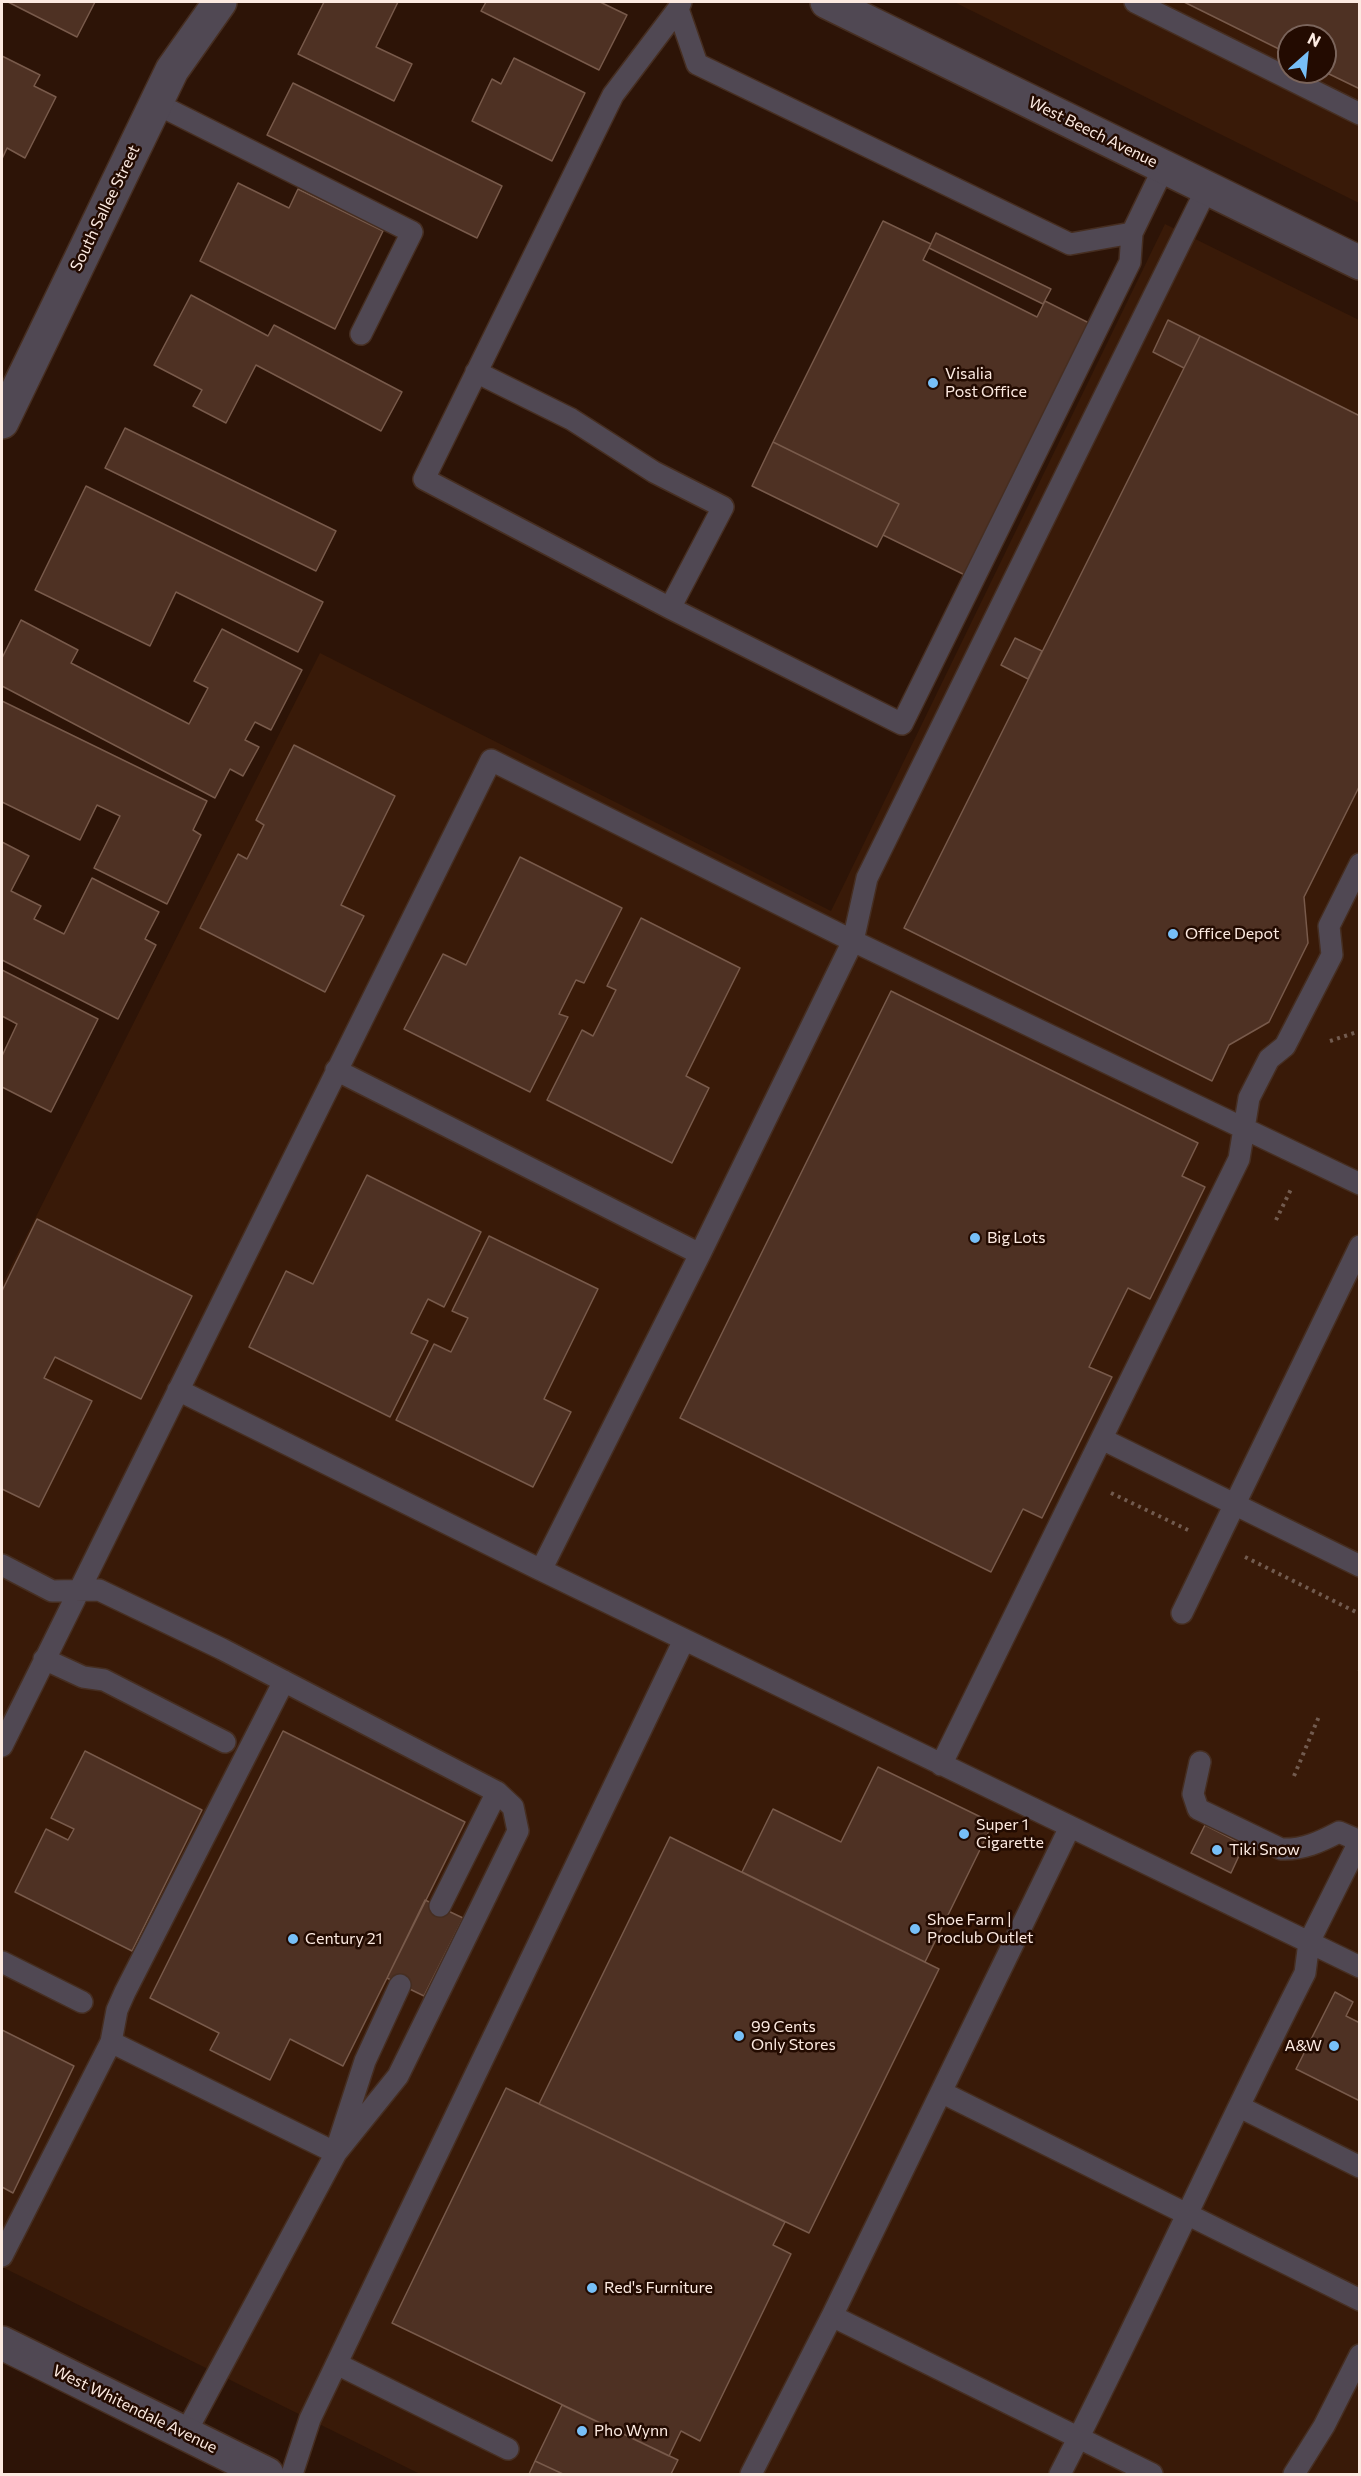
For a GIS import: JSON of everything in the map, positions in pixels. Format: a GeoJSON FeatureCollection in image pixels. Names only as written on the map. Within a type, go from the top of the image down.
{"type":"FeatureCollection","features":[{"type":"Feature","properties":{"kind":"street","name":"South Sallee Street"},"geometry":{"type":"LineString","coordinates":[[2,422],[172,70],[220,2]]}},
{"type":"Feature","properties":{"kind":"street","name":"West Beech Avenue"},"geometry":{"type":"LineString","coordinates":[[827,2],[1359,263]]}},
{"type":"Feature","properties":{"kind":"street","name":"West Whitendale Avenue"},"geometry":{"type":"LineString","coordinates":[[2,2343],[267,2475]]}},
{"type":"Feature","properties":{"kind":"lane"},"geometry":{"type":"LineString","coordinates":[[1136,2],[1359,114]]}},
{"type":"Feature","properties":{"kind":"lane"},"geometry":{"type":"LineString","coordinates":[[679,5],[697,64],[1070,244],[1132,233]]}},
{"type":"Feature","properties":{"kind":"lane"},"geometry":{"type":"LineString","coordinates":[[679,5],[613,95],[424,479],[670,608],[902,724],[1130,262],[1132,233],[1164,167]]}},
{"type":"Feature","properties":{"kind":"lane"},"geometry":{"type":"LineString","coordinates":[[155,103],[412,232],[360,334]]}},
{"type":"Feature","properties":{"kind":"lane"},"geometry":{"type":"LineString","coordinates":[[541,1570],[700,1254],[853,941],[867,878],[1207,188]]}},
{"type":"Feature","properties":{"kind":"lane"},"geometry":{"type":"LineString","coordinates":[[476,372],[571,419],[654,472],[723,507],[670,608]]}},
{"type":"Feature","properties":{"kind":"lane"},"geometry":{"type":"LineString","coordinates":[[2,1746],[491,760],[853,941],[1359,1184]]}},
{"type":"Feature","properties":{"kind":"lane"},"geometry":{"type":"LineString","coordinates":[[941,1765],[1239,1159],[1249,1098],[1269,1059],[1285,1046],[1332,955],[1329,926],[1359,864]]}},
{"type":"Feature","properties":{"kind":"lane"},"geometry":{"type":"LineString","coordinates":[[336,1070],[700,1254]]}},
{"type":"Feature","properties":{"kind":"lane"},"geometry":{"type":"LineString","coordinates":[[1182,1613],[1359,1246]]}},
{"type":"Feature","properties":{"kind":"lane"},"geometry":{"type":"LineString","coordinates":[[178,1390],[684,1640],[1359,1967]]}},
{"type":"Feature","properties":{"kind":"lane"},"geometry":{"type":"LineString","coordinates":[[1102,1439],[1359,1566]]}},
{"type":"Feature","properties":{"kind":"lane"},"geometry":{"type":"LineString","coordinates":[[2,1564],[52,1591],[99,1590],[284,1681],[497,1792],[513,1807],[518,1831],[398,2076],[336,2153],[185,2434]]}},
{"type":"Feature","properties":{"kind":"lane"},"geometry":{"type":"LineString","coordinates":[[292,2475],[310,2419],[684,1640]]}},
{"type":"Feature","properties":{"kind":"lane"},"geometry":{"type":"LineString","coordinates":[[44,1659],[83,1677],[104,1680],[225,1742]]}},
{"type":"Feature","properties":{"kind":"lane"},"geometry":{"type":"LineString","coordinates":[[2,2256],[111,2042],[117,2010],[125,1992],[284,1681]]}},
{"type":"Feature","properties":{"kind":"lane"},"geometry":{"type":"LineString","coordinates":[[1060,2475],[1134,2328],[1150,2288],[1188,2215],[1305,1973],[1309,1942],[1359,1841],[1339,1832],[1295,1850],[1281,1849],[1198,1809],[1193,1794],[1200,1762]]}},
{"type":"Feature","properties":{"kind":"lane"},"geometry":{"type":"LineString","coordinates":[[440,1906],[497,1792]]}},
{"type":"Feature","properties":{"kind":"lane"},"geometry":{"type":"LineString","coordinates":[[751,2475],[1070,1827]]}},
{"type":"Feature","properties":{"kind":"lane"},"geometry":{"type":"LineString","coordinates":[[2,1962],[82,2002]]}},
{"type":"Feature","properties":{"kind":"lane"},"geometry":{"type":"LineString","coordinates":[[336,2153],[364,2061],[400,1985]]}},
{"type":"Feature","properties":{"kind":"lane"},"geometry":{"type":"LineString","coordinates":[[111,2042],[336,2153]]}},
{"type":"Feature","properties":{"kind":"lane"},"geometry":{"type":"LineString","coordinates":[[941,2092],[1359,2300]]}},
{"type":"Feature","properties":{"kind":"lane"},"geometry":{"type":"LineString","coordinates":[[1240,2107],[1359,2167]]}},
{"type":"Feature","properties":{"kind":"lane"},"geometry":{"type":"LineString","coordinates":[[831,2316],[1152,2475]]}},
{"type":"Feature","properties":{"kind":"lane"},"geometry":{"type":"LineString","coordinates":[[1294,2475],[1301,2460],[1324,2426],[1359,2355]]}},
{"type":"Feature","properties":{"kind":"lane"},"geometry":{"type":"LineString","coordinates":[[337,2364],[508,2449]]}},
{"type":"Feature","properties":{"kind":"path"},"geometry":{"type":"LineString","coordinates":[[1330,1041],[1359,1031]]}},
{"type":"Feature","properties":{"kind":"path"},"geometry":{"type":"LineString","coordinates":[[1276,1220],[1292,1187],[1284,1182]]}},
{"type":"Feature","properties":{"kind":"path"},"geometry":{"type":"LineString","coordinates":[[1109,1491],[1192,1532]]}},
{"type":"Feature","properties":{"kind":"path"},"geometry":{"type":"LineString","coordinates":[[1238,1554],[1359,1614]]}},
{"type":"Feature","properties":{"kind":"path"},"geometry":{"type":"LineString","coordinates":[[1293,1776],[1320,1714]]}},
{"type":"Feature","properties":{"kind":"shaded area"},"geometry":{"type":"Polygon","coordinates":[[[954,2],[1359,2],[1359,203],[954,2]]]}},
{"type":"Feature","properties":{"kind":"shaded area"},"geometry":{"type":"Polygon","coordinates":[[[1165,224],[1359,320],[1359,2474],[420,2474],[2,2267],[2,1284],[320,653],[831,911],[1165,224]]]}},
{"type":"Feature","properties":{"kind":"building"},"geometry":{"type":"Polygon","coordinates":[[[8,2],[95,2],[77,37],[8,2]]]}},
{"type":"Feature","properties":{"kind":"building"},"geometry":{"type":"Polygon","coordinates":[[[324,2],[398,2],[376,47],[412,64],[394,101],[298,54],[324,2]]]}},
{"type":"Feature","properties":{"kind":"building"},"geometry":{"type":"Polygon","coordinates":[[[486,2],[600,2],[627,15],[599,70],[481,11],[486,2]]]}},
{"type":"Feature","properties":{"kind":"building"},"geometry":{"type":"Polygon","coordinates":[[[1184,2],[1360,2],[1360,89],[1337,78],[1337,24],[1277,24],[1277,48],[1184,2]]]}},
{"type":"Feature","properties":{"kind":"building"},"geometry":{"type":"Polygon","coordinates":[[[2,56],[40,75],[34,86],[56,97],[25,158],[7,148],[2,159],[2,56]]]}},
{"type":"Feature","properties":{"kind":"building"},"geometry":{"type":"Polygon","coordinates":[[[514,58],[585,93],[552,161],[472,121],[492,79],[501,84],[514,58]]]}},
{"type":"Feature","properties":{"kind":"building"},"geometry":{"type":"Polygon","coordinates":[[[293,83],[502,186],[477,238],[267,135],[293,83]]]}},
{"type":"Feature","properties":{"kind":"building"},"geometry":{"type":"Polygon","coordinates":[[[238,183],[289,208],[298,189],[383,231],[335,329],[200,261],[238,183]]]}},
{"type":"Feature","properties":{"kind":"building","name":"Visalia Post Office"},"geometry":{"type":"Polygon","coordinates":[[[883,221],[931,244],[923,260],[1037,317],[1045,301],[1093,325],[969,577],[883,535],[899,504],[773,442],[883,221]]]}},
{"type":"Feature","properties":{"kind":"building"},"geometry":{"type":"Polygon","coordinates":[[[936,233],[1051,289],[1043,304],[929,248],[936,233]]]}},
{"type":"Feature","properties":{"kind":"building"},"geometry":{"type":"Polygon","coordinates":[[[191,295],[268,336],[274,325],[402,392],[381,431],[256,365],[226,423],[193,406],[202,390],[154,365],[191,295]]]}},
{"type":"Feature","properties":{"kind":"building"},"geometry":{"type":"Polygon","coordinates":[[[1168,320],[1200,336],[1184,368],[1153,352],[1168,320]]]}},
{"type":"Feature","properties":{"kind":"building"},"geometry":{"type":"Polygon","coordinates":[[[1200,336],[1360,416],[1360,785],[1304,897],[1308,943],[1269,1022],[1229,1045],[1212,1081],[904,928],[1200,336]]]}},
{"type":"Feature","properties":{"kind":"building"},"geometry":{"type":"Polygon","coordinates":[[[125,428],[336,531],[316,571],[105,468],[125,428]]]}},
{"type":"Feature","properties":{"kind":"building"},"geometry":{"type":"Polygon","coordinates":[[[773,442],[899,504],[877,547],[752,486],[773,442]]]}},
{"type":"Feature","properties":{"kind":"building"},"geometry":{"type":"Polygon","coordinates":[[[86,486],[323,602],[298,652],[176,592],[150,646],[35,590],[86,486]]]}},
{"type":"Feature","properties":{"kind":"building"},"geometry":{"type":"Polygon","coordinates":[[[21,620],[78,650],[71,663],[189,724],[208,688],[194,681],[222,629],[302,670],[271,730],[255,722],[245,740],[259,747],[243,776],[230,769],[215,798],[2,686],[2,658],[21,620]]]}},
{"type":"Feature","properties":{"kind":"building"},"geometry":{"type":"Polygon","coordinates":[[[1015,638],[1042,651],[1028,679],[1001,665],[1015,638]]]}},
{"type":"Feature","properties":{"kind":"building"},"geometry":{"type":"Polygon","coordinates":[[[2,701],[207,801],[193,830],[201,835],[167,904],[94,868],[120,816],[97,805],[80,840],[2,802],[2,701]]]}},
{"type":"Feature","properties":{"kind":"building"},"geometry":{"type":"Polygon","coordinates":[[[294,745],[395,796],[341,905],[364,916],[325,992],[200,928],[238,854],[247,859],[264,825],[256,820],[294,745]]]}},
{"type":"Feature","properties":{"kind":"building"},"geometry":{"type":"Polygon","coordinates":[[[2,842],[29,856],[11,891],[41,906],[34,919],[64,934],[92,878],[159,912],[145,939],[156,945],[118,1019],[2,960],[2,842]]]}},
{"type":"Feature","properties":{"kind":"building"},"geometry":{"type":"Polygon","coordinates":[[[520,857],[622,908],[584,983],[576,980],[559,1014],[568,1017],[530,1092],[404,1029],[443,954],[466,965],[520,857]]]}},
{"type":"Feature","properties":{"kind":"building"},"geometry":{"type":"Polygon","coordinates":[[[641,918],[740,968],[686,1076],[709,1088],[672,1163],[547,1100],[582,1030],[593,1036],[616,990],[607,986],[641,918]]]}},
{"type":"Feature","properties":{"kind":"building"},"geometry":{"type":"Polygon","coordinates":[[[2,970],[98,1019],[51,1112],[2,1087],[2,1056],[17,1024],[2,1016],[2,970]]]}},
{"type":"Feature","properties":{"kind":"building","name":"Big Lots"},"geometry":{"type":"Polygon","coordinates":[[[891,991],[1198,1143],[1182,1176],[1205,1187],[1150,1299],[1128,1288],[1089,1367],[1112,1377],[1042,1518],[1023,1509],[991,1572],[680,1418],[891,991]]]}},
{"type":"Feature","properties":{"kind":"building"},"geometry":{"type":"Polygon","coordinates":[[[367,1175],[481,1232],[444,1307],[428,1299],[411,1333],[428,1341],[390,1417],[249,1347],[286,1271],[313,1284],[367,1175]]]}},
{"type":"Feature","properties":{"kind":"building"},"geometry":{"type":"Polygon","coordinates":[[[37,1219],[192,1296],[141,1399],[55,1357],[44,1378],[92,1401],[39,1507],[2,1489],[2,1291],[37,1219]]]}},
{"type":"Feature","properties":{"kind":"building"},"geometry":{"type":"Polygon","coordinates":[[[489,1236],[598,1289],[544,1399],[571,1412],[533,1487],[396,1420],[434,1344],[451,1352],[468,1318],[452,1311],[489,1236]]]}},
{"type":"Feature","properties":{"kind":"building","name":"Century 21"},"geometry":{"type":"Polygon","coordinates":[[[283,1731],[465,1822],[343,2066],[290,2039],[270,2080],[210,2050],[219,2033],[150,1998],[283,1731]]]}},
{"type":"Feature","properties":{"kind":"building"},"geometry":{"type":"Polygon","coordinates":[[[85,1751],[202,1810],[132,1951],[15,1892],[46,1829],[68,1840],[74,1829],[51,1818],[85,1751]]]}},
{"type":"Feature","properties":{"kind":"building"},"geometry":{"type":"Polygon","coordinates":[[[878,1767],[993,1823],[925,1962],[742,1872],[773,1809],[841,1842],[878,1767]]]}},
{"type":"Feature","properties":{"kind":"building","name":"Tiki Snow"},"geometry":{"type":"Polygon","coordinates":[[[1205,1825],[1244,1845],[1231,1873],[1191,1853],[1205,1825]]]}},
{"type":"Feature","properties":{"kind":"building","name":"99 Cents Only Stores"},"geometry":{"type":"Polygon","coordinates":[[[670,1837],[939,1969],[809,2233],[539,2104],[670,1837]]]}},
{"type":"Feature","properties":{"kind":"building"},"geometry":{"type":"Polygon","coordinates":[[[425,1900],[463,1918],[424,1996],[387,1978],[425,1900]]]}},
{"type":"Feature","properties":{"kind":"building","name":"A&W"},"geometry":{"type":"Polygon","coordinates":[[[1335,1992],[1353,2002],[1346,2016],[1360,2023],[1360,2101],[1296,2069],[1335,1992]]]}},
{"type":"Feature","properties":{"kind":"building"},"geometry":{"type":"Polygon","coordinates":[[[2,2030],[74,2066],[13,2193],[2,2187],[2,2030]]]}},
{"type":"Feature","properties":{"kind":"building","name":"Red's Furniture"},"geometry":{"type":"Polygon","coordinates":[[[506,2088],[785,2222],[773,2245],[791,2254],[700,2441],[681,2431],[669,2456],[392,2323],[506,2088]]]}},
{"type":"Feature","properties":{"kind":"building","name":"Pho Wynn"},"geometry":{"type":"Polygon","coordinates":[[[562,2405],[678,2460],[671,2474],[563,2474],[535,2461],[562,2405]]]}},
{"type":"Feature","properties":{"kind":"building"},"geometry":{"type":"Polygon","coordinates":[[[535,2461],[563,2474],[529,2474],[535,2461]]]}},
{"type":"Feature","properties":{"kind":"place","name":"Visalia Post Office"},"geometry":{"type":"Point","coordinates":[933,383]}},
{"type":"Feature","properties":{"kind":"place","name":"Office Depot"},"geometry":{"type":"Point","coordinates":[1173,934]}},
{"type":"Feature","properties":{"kind":"place","name":"Big Lots"},"geometry":{"type":"Point","coordinates":[975,1238]}},
{"type":"Feature","properties":{"kind":"place","name":"Super 1 Cigarette"},"geometry":{"type":"Point","coordinates":[964,1834]}},
{"type":"Feature","properties":{"kind":"place","name":"Tiki Snow"},"geometry":{"type":"Point","coordinates":[1217,1850]}},
{"type":"Feature","properties":{"kind":"place","name":"Shoe Farm | Proclub Outlet"},"geometry":{"type":"Point","coordinates":[915,1929]}},
{"type":"Feature","properties":{"kind":"place","name":"Century 21"},"geometry":{"type":"Point","coordinates":[293,1939]}},
{"type":"Feature","properties":{"kind":"place","name":"99 Cents Only Stores"},"geometry":{"type":"Point","coordinates":[739,2036]}},
{"type":"Feature","properties":{"kind":"place","name":"A&W"},"geometry":{"type":"Point","coordinates":[1334,2046]}},
{"type":"Feature","properties":{"kind":"place","name":"Red's Furniture"},"geometry":{"type":"Point","coordinates":[592,2288]}},
{"type":"Feature","properties":{"kind":"place","name":"Pho Wynn"},"geometry":{"type":"Point","coordinates":[582,2431]}}]}
